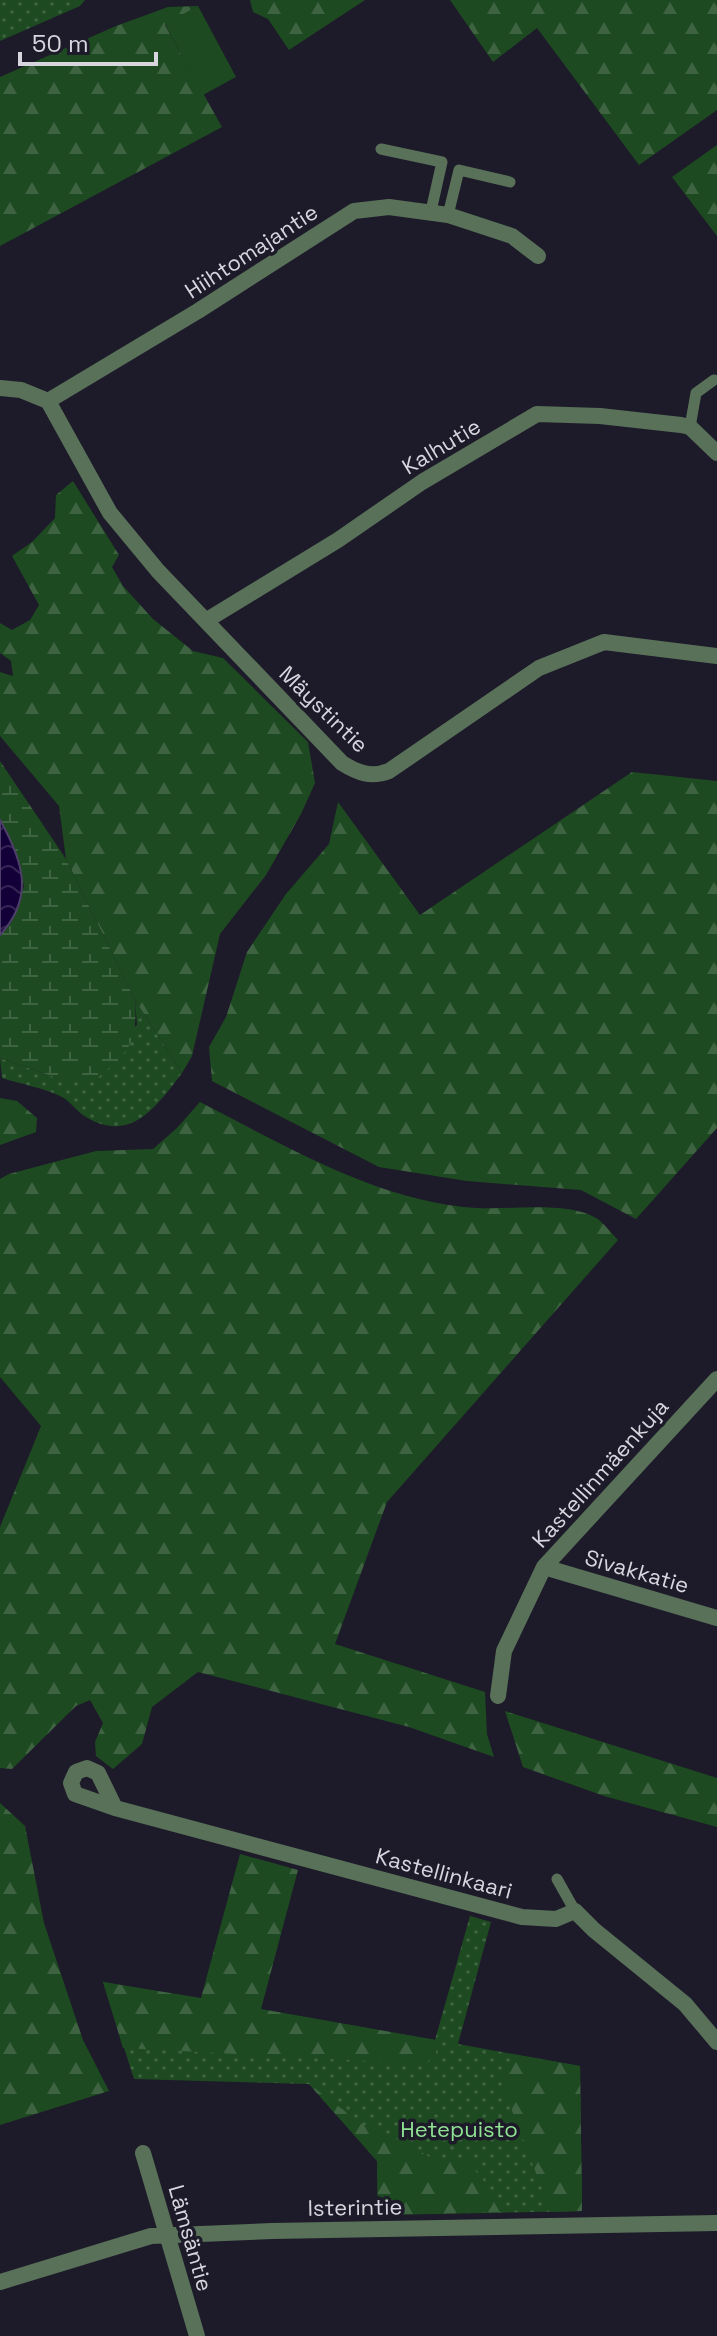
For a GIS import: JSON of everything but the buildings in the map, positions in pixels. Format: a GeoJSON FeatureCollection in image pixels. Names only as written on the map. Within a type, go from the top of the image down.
{"type":"FeatureCollection","features":[{"type":"Feature","properties":{"kind":"street","name":"Hiihtomajantie"},"geometry":{"type":"LineString","coordinates":[[48,401],[198,311],[354,211],[389,207],[448,215],[512,236],[538,256]]}},
{"type":"Feature","properties":{"kind":"street"},"geometry":{"type":"LineString","coordinates":[[0,388],[21,390],[48,401]]}},
{"type":"Feature","properties":{"kind":"street","name":"Mäystintie"},"geometry":{"type":"LineString","coordinates":[[48,401],[110,513],[158,571],[342,763],[370,776],[389,771],[539,668],[604,642],[717,656]]}},
{"type":"Feature","properties":{"kind":"street","name":"Kalhutie"},"geometry":{"type":"LineString","coordinates":[[207,620],[338,540],[422,482],[537,414],[600,416],[690,427]]}},
{"type":"Feature","properties":{"kind":"street"},"geometry":{"type":"LineString","coordinates":[[690,427],[717,453]]}},
{"type":"Feature","properties":{"kind":"street","name":"Kastellinmäenkuja"},"geometry":{"type":"LineString","coordinates":[[498,1696],[504,1651],[544,1567],[717,1379]]}},
{"type":"Feature","properties":{"kind":"street","name":"Sivakkatie"},"geometry":{"type":"LineString","coordinates":[[544,1567],[717,1618]]}},
{"type":"Feature","properties":{"kind":"street","name":"Kastellinkaari"},"geometry":{"type":"LineString","coordinates":[[115,1808],[522,1917],[556,1919],[575,1911]]}},
{"type":"Feature","properties":{"kind":"street"},"geometry":{"type":"LineString","coordinates":[[575,1911],[685,2004],[717,2042]]}},
{"type":"Feature","properties":{"kind":"street","name":"Lämsäntie"},"geometry":{"type":"LineString","coordinates":[[143,2153],[197,2336]]}},
{"type":"Feature","properties":{"kind":"street","name":"Isterintie"},"geometry":{"type":"LineString","coordinates":[[0,2282],[151,2236],[717,2223]]}},
{"type":"Feature","properties":{"kind":"lane"},"geometry":{"type":"LineString","coordinates":[[381,149],[442,162],[431,211]]}},
{"type":"Feature","properties":{"kind":"lane"},"geometry":{"type":"LineString","coordinates":[[448,215],[459,170],[510,182]]}},
{"type":"Feature","properties":{"kind":"lane"},"geometry":{"type":"LineString","coordinates":[[690,427],[696,393],[714,380]]}},
{"type":"Feature","properties":{"kind":"lane"},"geometry":{"type":"LineString","coordinates":[[557,1879],[575,1911]]}},
{"type":"Feature","properties":{"kind":"green space"},"geometry":{"type":"Polygon","coordinates":[[[0,0],[85,0],[80,6],[0,41],[0,0]]]}},
{"type":"Feature","properties":{"kind":"green space"},"geometry":{"type":"Polygon","coordinates":[[[250,0],[365,0],[289,50],[268,19],[253,12],[250,0]]]}},
{"type":"Feature","properties":{"kind":"green space"},"geometry":{"type":"Polygon","coordinates":[[[450,0],[717,0],[717,110],[639,165],[537,28],[493,62],[450,0]]]}},
{"type":"Feature","properties":{"kind":"green space"},"geometry":{"type":"Polygon","coordinates":[[[198,6],[165,25],[222,127],[0,246],[0,77],[116,26],[168,7],[198,6]]]}},
{"type":"Feature","properties":{"kind":"green space"},"geometry":{"type":"Polygon","coordinates":[[[198,6],[236,77],[203,95],[165,24],[198,6]]]}},
{"type":"Feature","properties":{"kind":"green space"},"geometry":{"type":"Polygon","coordinates":[[[717,145],[717,236],[672,177],[717,145]]]}},
{"type":"Feature","properties":{"kind":"green space"},"geometry":{"type":"Polygon","coordinates":[[[73,481],[119,555],[112,567],[123,586],[153,619],[193,651],[223,658],[308,742],[315,783],[266,875],[220,934],[192,1056],[182,1073],[135,1000],[66,859],[59,806],[0,736],[0,672],[13,676],[11,661],[0,653],[0,623],[12,630],[30,620],[39,605],[12,556],[32,542],[55,518],[56,495],[73,481]]]}},
{"type":"Feature","properties":{"kind":"green space"},"geometry":{"type":"Polygon","coordinates":[[[0,761],[66,859],[135,1000],[135,1028],[128,1047],[95,1080],[57,1078],[0,1058],[0,935],[11,923],[24,886],[12,842],[0,820],[0,761]]]}},
{"type":"Feature","properties":{"kind":"green space"},"geometry":{"type":"Polygon","coordinates":[[[632,772],[717,781],[717,1128],[636,1219],[581,1190],[467,1181],[379,1167],[212,1081],[209,1047],[226,1017],[247,952],[286,894],[329,844],[338,802],[420,915],[632,772]]]}},
{"type":"Feature","properties":{"kind":"green space"},"geometry":{"type":"Polygon","coordinates":[[[135,1000],[182,1073],[163,1098],[142,1118],[130,1124],[102,1124],[83,1115],[62,1097],[2,1078],[0,1058],[57,1078],[137,1025],[135,1000]]]}},
{"type":"Feature","properties":{"kind":"green space"},"geometry":{"type":"Polygon","coordinates":[[[0,1098],[17,1101],[37,1118],[36,1132],[0,1145],[0,1098]]]}},
{"type":"Feature","properties":{"kind":"green space"},"geometry":{"type":"Polygon","coordinates":[[[200,1102],[333,1169],[403,1195],[476,1208],[570,1210],[596,1218],[618,1240],[387,1502],[335,1644],[485,1692],[487,1734],[494,1757],[409,1727],[198,1672],[152,1707],[142,1744],[113,1769],[96,1756],[95,1742],[103,1723],[90,1700],[76,1706],[12,1769],[0,1768],[0,1527],[41,1426],[0,1377],[0,1179],[96,1151],[153,1149],[200,1102]]]}},
{"type":"Feature","properties":{"kind":"green space"},"geometry":{"type":"Polygon","coordinates":[[[505,1711],[717,1778],[717,1827],[604,1796],[523,1767],[505,1711]]]}},
{"type":"Feature","properties":{"kind":"green space"},"geometry":{"type":"Polygon","coordinates":[[[0,1803],[25,1826],[44,1923],[83,2040],[109,2091],[0,2125],[0,1803]]]}},
{"type":"Feature","properties":{"kind":"green space"},"geometry":{"type":"Polygon","coordinates":[[[240,1854],[298,1870],[261,2009],[436,2040],[436,2054],[425,2064],[123,2048],[103,1982],[201,1998],[240,1854]]]}},
{"type":"Feature","properties":{"kind":"green space","name":"Hetepuisto"},"geometry":{"type":"Polygon","coordinates":[[[470,1916],[491,1922],[458,2044],[580,2066],[582,2211],[378,2215],[377,2161],[309,2084],[134,2079],[103,1982],[435,2040],[470,1916]]]}},
{"type":"Feature","properties":{"kind":"green space"},"geometry":{"type":"Polygon","coordinates":[[[516,2055],[580,2066],[582,2211],[551,2212],[499,2077],[511,2071],[516,2055]]]}},
{"type":"Feature","properties":{"kind":"green space"},"geometry":{"type":"Polygon","coordinates":[[[309,2084],[366,2127],[406,2143],[438,2162],[466,2159],[509,2212],[378,2215],[377,2161],[309,2084]]]}},
{"type":"Feature","properties":{"kind":"water"},"geometry":{"type":"Polygon","coordinates":[[[0,820],[15,850],[22,879],[18,907],[0,935],[0,820]]]}}]}
